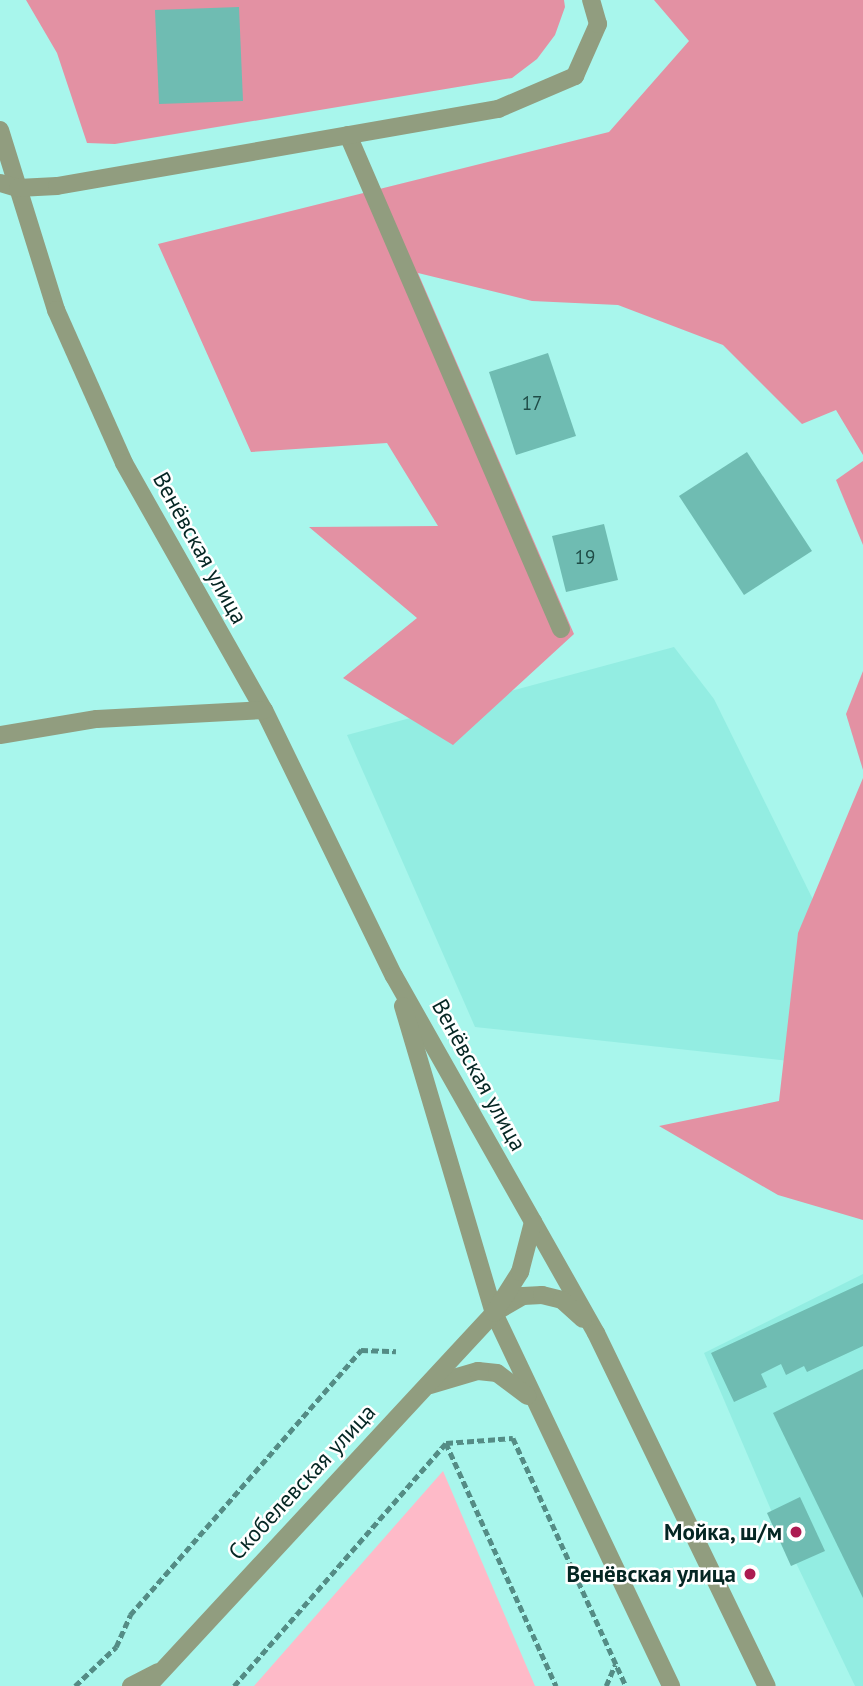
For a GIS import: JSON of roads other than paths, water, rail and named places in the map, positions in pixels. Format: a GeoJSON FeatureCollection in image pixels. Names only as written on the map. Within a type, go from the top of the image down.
{"type":"FeatureCollection","features":[{"type":"Feature","properties":{"kind":"street"},"geometry":{"type":"LineString","coordinates":[[0,183],[18,188],[498,109],[575,76],[598,24],[591,0]]}},
{"type":"Feature","properties":{"kind":"street","name":"Венёвская улица"},"geometry":{"type":"LineString","coordinates":[[0,130],[56,310],[124,463],[264,710],[394,976],[596,1333],[767,1686]]}},
{"type":"Feature","properties":{"kind":"street"},"geometry":{"type":"LineString","coordinates":[[348,135],[561,629]]}},
{"type":"Feature","properties":{"kind":"street"},"geometry":{"type":"LineString","coordinates":[[0,736],[97,719],[264,710]]}},
{"type":"Feature","properties":{"kind":"street","name":"Венёвская улица"},"geometry":{"type":"LineString","coordinates":[[394,976],[494,1313],[671,1686]]}},
{"type":"Feature","properties":{"kind":"street"},"geometry":{"type":"LineString","coordinates":[[494,1313],[520,1272],[533,1222]]}},
{"type":"Feature","properties":{"kind":"street"},"geometry":{"type":"LineString","coordinates":[[494,1313],[523,1296],[542,1295],[562,1300],[596,1333]]}},
{"type":"Feature","properties":{"kind":"street","name":"Скобелевская улица"},"geometry":{"type":"LineString","coordinates":[[148,1686],[494,1313]]}},
{"type":"Feature","properties":{"kind":"street"},"geometry":{"type":"LineString","coordinates":[[418,1392],[443,1378],[478,1371],[515,1383],[535,1404]]}},
{"type":"Feature","properties":{"kind":"street"},"geometry":{"type":"LineString","coordinates":[[131,1686],[164,1669]]}},
{"type":"Feature","properties":{"kind":"place","name":"Мойка, ш/м"},"geometry":{"type":"Point","coordinates":[796,1532]}},
{"type":"Feature","properties":{"kind":"place","name":"Венёвская улица"},"geometry":{"type":"Point","coordinates":[750,1574]}}]}
